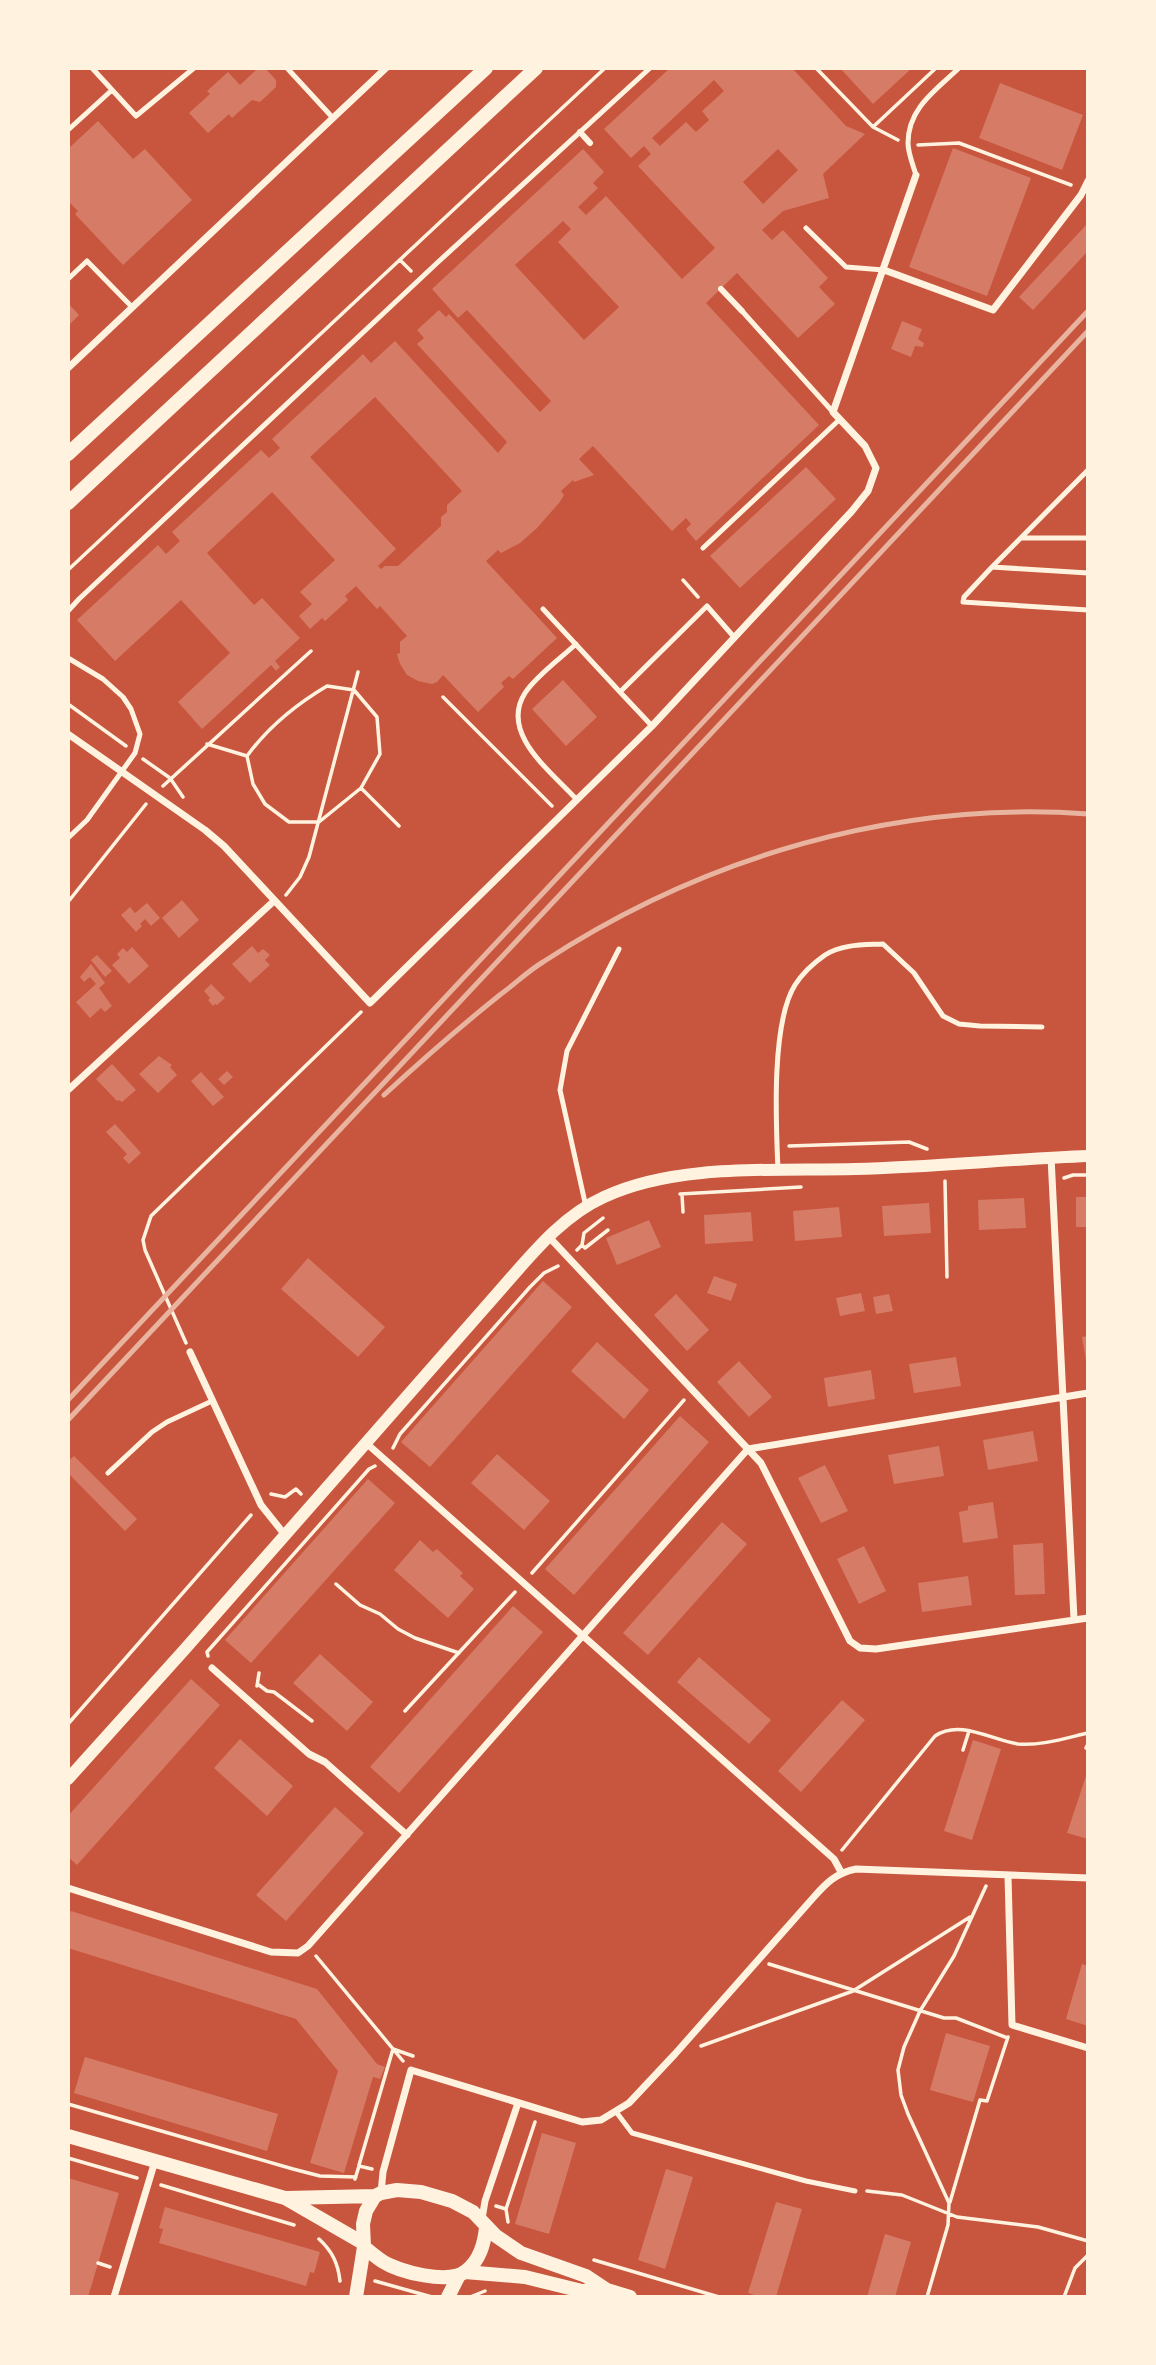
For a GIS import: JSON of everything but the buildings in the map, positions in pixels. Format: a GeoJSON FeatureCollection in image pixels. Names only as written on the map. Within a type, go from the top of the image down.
{"type":"FeatureCollection","features":[{"type":"Feature","properties":{"kind":"main road"},"geometry":{"type":"LineString","coordinates":[[68,454],[486,68]]}},
{"type":"Feature","properties":{"kind":"main road"},"geometry":{"type":"LineString","coordinates":[[68,503],[536,68]]}},
{"type":"Feature","properties":{"kind":"main road"},"geometry":{"type":"LineString","coordinates":[[68,2136],[285,2197],[398,2269],[428,2276],[462,2274],[525,2277],[582,2291],[607,2290]]}},
{"type":"Feature","properties":{"kind":"main road"},"geometry":{"type":"LineString","coordinates":[[285,2197],[409,2191],[441,2198],[473,2212],[521,2253],[586,2276],[607,2290],[631,2297]]}},
{"type":"Feature","properties":{"kind":"main road"},"geometry":{"type":"LineString","coordinates":[[356,2297],[364,2245],[363,2224],[366,2211],[378,2194]]}},
{"type":"Feature","properties":{"kind":"main road"},"geometry":{"type":"LineString","coordinates":[[448,2297],[462,2274],[478,2258],[484,2245],[484,2224]]}},
{"type":"Feature","properties":{"kind":"street"},"geometry":{"type":"LineString","coordinates":[[68,368],[386,68]]}},
{"type":"Feature","properties":{"kind":"street"},"geometry":{"type":"LineString","coordinates":[[580,132],[590,143]]}},
{"type":"Feature","properties":{"kind":"street"},"geometry":{"type":"LineString","coordinates":[[69,734],[224,846],[370,1003],[652,726],[868,491],[876,468],[866,446],[833,412],[916,175]]}},
{"type":"Feature","properties":{"kind":"street"},"geometry":{"type":"LineString","coordinates":[[884,270],[993,310],[1084,190],[1088,181]]}},
{"type":"Feature","properties":{"kind":"street"},"geometry":{"type":"LineString","coordinates":[[721,289],[742,311]]}},
{"type":"Feature","properties":{"kind":"street"},"geometry":{"type":"LineString","coordinates":[[68,1090],[276,903]]}},
{"type":"Feature","properties":{"kind":"street"},"geometry":{"type":"LineString","coordinates":[[68,1779],[549,1237],[586,1207],[631,1186],[687,1175],[1088,1156]]}},
{"type":"Feature","properties":{"kind":"street"},"geometry":{"type":"LineString","coordinates":[[1051,1157],[1074,1619]]}},
{"type":"Feature","properties":{"kind":"street"},"geometry":{"type":"LineString","coordinates":[[549,1237],[761,1463],[839,1624],[850,1641],[860,1648],[890,1647],[1088,1618]]}},
{"type":"Feature","properties":{"kind":"street"},"geometry":{"type":"LineString","coordinates":[[190,1352],[261,1505],[285,1535]]}},
{"type":"Feature","properties":{"kind":"street"},"geometry":{"type":"LineString","coordinates":[[68,1888],[271,1952],[298,1953],[308,1947],[748,1449],[1088,1393]]}},
{"type":"Feature","properties":{"kind":"street"},"geometry":{"type":"LineString","coordinates":[[365,1442],[834,1859],[841,1872]]}},
{"type":"Feature","properties":{"kind":"street"},"geometry":{"type":"LineString","coordinates":[[212,1668],[309,1754],[325,1762],[407,1835]]}},
{"type":"Feature","properties":{"kind":"street"},"geometry":{"type":"LineString","coordinates":[[378,2194],[411,2070],[582,2122],[601,2120],[617,2113],[676,2054],[831,1878],[841,1872],[856,1869],[1088,1878]]}},
{"type":"Feature","properties":{"kind":"street"},"geometry":{"type":"LineString","coordinates":[[1008,1875],[1012,2025],[1088,2048]]}},
{"type":"Feature","properties":{"kind":"street"},"geometry":{"type":"LineString","coordinates":[[484,2224],[485,2201],[518,2103]]}},
{"type":"Feature","properties":{"kind":"street"},"geometry":{"type":"LineString","coordinates":[[114,2297],[155,2161]]}},
{"type":"Feature","properties":{"kind":"lane"},"geometry":{"type":"LineString","coordinates":[[92,68],[136,117],[194,68]]}},
{"type":"Feature","properties":{"kind":"lane"},"geometry":{"type":"LineString","coordinates":[[287,68],[333,118]]}},
{"type":"Feature","properties":{"kind":"lane"},"geometry":{"type":"LineString","coordinates":[[68,611],[650,68]]}},
{"type":"Feature","properties":{"kind":"lane"},"geometry":{"type":"LineString","coordinates":[[916,175],[907,145],[909,127],[916,108],[960,68]]}},
{"type":"Feature","properties":{"kind":"lane"},"geometry":{"type":"LineString","coordinates":[[68,130],[112,90]]}},
{"type":"Feature","properties":{"kind":"lane"},"geometry":{"type":"LineString","coordinates":[[806,228],[846,267],[884,270]]}},
{"type":"Feature","properties":{"kind":"lane"},"geometry":{"type":"LineString","coordinates":[[68,278],[87,261],[132,307]]}},
{"type":"Feature","properties":{"kind":"lane"},"geometry":{"type":"LineString","coordinates":[[742,311],[833,412]]}},
{"type":"Feature","properties":{"kind":"lane"},"geometry":{"type":"LineString","coordinates":[[703,548],[840,419]]}},
{"type":"Feature","properties":{"kind":"lane"},"geometry":{"type":"LineString","coordinates":[[1088,470],[992,567],[962,602],[1088,610]]}},
{"type":"Feature","properties":{"kind":"lane"},"geometry":{"type":"LineString","coordinates":[[1021,538],[1088,538]]}},
{"type":"Feature","properties":{"kind":"lane"},"geometry":{"type":"LineString","coordinates":[[992,567],[1088,573]]}},
{"type":"Feature","properties":{"kind":"lane"},"geometry":{"type":"LineString","coordinates":[[620,692],[707,606],[734,637]]}},
{"type":"Feature","properties":{"kind":"lane"},"geometry":{"type":"LineString","coordinates":[[543,609],[652,726]]}},
{"type":"Feature","properties":{"kind":"lane"},"geometry":{"type":"LineString","coordinates":[[576,644],[526,691],[517,710],[519,731],[531,751],[577,800]]}},
{"type":"Feature","properties":{"kind":"lane"},"geometry":{"type":"LineString","coordinates":[[68,658],[103,679],[123,697],[131,709],[140,734],[139,743],[121,772],[87,820],[68,838]]}},
{"type":"Feature","properties":{"kind":"lane"},"geometry":{"type":"LineString","coordinates":[[778,1170],[781,1023],[794,985],[827,954],[848,946],[883,944],[914,973],[943,1016],[959,1024],[1042,1027]]}},
{"type":"Feature","properties":{"kind":"lane"},"geometry":{"type":"LineString","coordinates":[[586,1207],[560,1090],[567,1051],[619,949]]}},
{"type":"Feature","properties":{"kind":"lane"},"geometry":{"type":"LineString","coordinates":[[108,1474],[152,1432],[212,1401]]}},
{"type":"Feature","properties":{"kind":"lane"},"geometry":{"type":"LineString","coordinates":[[617,2113],[632,2133],[793,2178],[855,2191]]}},
{"type":"Feature","properties":{"kind":"path"},"geometry":{"type":"LineString","coordinates":[[68,570],[606,68]]}},
{"type":"Feature","properties":{"kind":"path"},"geometry":{"type":"LineString","coordinates":[[816,68],[873,127],[907,145],[959,143],[1084,190]]}},
{"type":"Feature","properties":{"kind":"path"},"geometry":{"type":"LineString","coordinates":[[873,127],[936,68]]}},
{"type":"Feature","properties":{"kind":"path"},"geometry":{"type":"LineString","coordinates":[[683,580],[707,606]]}},
{"type":"Feature","properties":{"kind":"path"},"geometry":{"type":"LineString","coordinates":[[68,902],[154,795],[311,651]]}},
{"type":"Feature","properties":{"kind":"path"},"geometry":{"type":"LineString","coordinates":[[276,903],[300,877],[309,856],[358,672]]}},
{"type":"Feature","properties":{"kind":"path"},"geometry":{"type":"LineString","coordinates":[[327,686],[354,690],[377,717],[380,754],[361,788],[319,822],[289,822],[265,804],[253,784],[247,756],[263,734],[298,703],[327,686]]}},
{"type":"Feature","properties":{"kind":"path"},"geometry":{"type":"LineString","coordinates":[[443,697],[561,815]]}},
{"type":"Feature","properties":{"kind":"path"},"geometry":{"type":"LineString","coordinates":[[208,744],[247,756]]}},
{"type":"Feature","properties":{"kind":"path"},"geometry":{"type":"LineString","coordinates":[[361,788],[399,826]]}},
{"type":"Feature","properties":{"kind":"path"},"geometry":{"type":"LineString","coordinates":[[181,1331],[145,1250],[143,1240],[151,1216],[370,1003]]}},
{"type":"Feature","properties":{"kind":"path"},"geometry":{"type":"LineString","coordinates":[[777,1146],[909,1142],[929,1149]]}},
{"type":"Feature","properties":{"kind":"path"},"geometry":{"type":"LineString","coordinates":[[1053,1179],[1088,1175]]}},
{"type":"Feature","properties":{"kind":"path"},"geometry":{"type":"LineString","coordinates":[[934,1181],[945,1180],[947,1276]]}},
{"type":"Feature","properties":{"kind":"path"},"geometry":{"type":"LineString","coordinates":[[671,1195],[803,1187]]}},
{"type":"Feature","properties":{"kind":"path"},"geometry":{"type":"LineString","coordinates":[[682,1194],[683,1212]]}},
{"type":"Feature","properties":{"kind":"path"},"geometry":{"type":"LineString","coordinates":[[212,1668],[207,1652],[369,1469],[384,1459],[396,1445],[400,1434],[530,1287],[544,1273],[569,1258],[582,1245],[584,1233],[603,1217]]}},
{"type":"Feature","properties":{"kind":"path"},"geometry":{"type":"LineString","coordinates":[[582,1245],[585,1248],[608,1230]]}},
{"type":"Feature","properties":{"kind":"path"},"geometry":{"type":"LineString","coordinates":[[405,1711],[524,1583],[693,1390]]}},
{"type":"Feature","properties":{"kind":"path"},"geometry":{"type":"LineString","coordinates":[[68,1724],[271,1494],[285,1497],[296,1489],[326,1518]]}},
{"type":"Feature","properties":{"kind":"path"},"geometry":{"type":"LineString","coordinates":[[336,1584],[360,1605],[380,1614],[398,1629],[415,1638],[459,1653]]}},
{"type":"Feature","properties":{"kind":"path"},"geometry":{"type":"LineString","coordinates":[[259,1685],[274,1692],[312,1721]]}},
{"type":"Feature","properties":{"kind":"path"},"geometry":{"type":"LineString","coordinates":[[834,1859],[935,1736],[944,1730],[953,1728],[969,1731],[1018,1744],[1035,1744],[1088,1733]]}},
{"type":"Feature","properties":{"kind":"path"},"geometry":{"type":"LineString","coordinates":[[962,1750],[969,1731]]}},
{"type":"Feature","properties":{"kind":"path"},"geometry":{"type":"LineString","coordinates":[[949,2203],[908,2114],[898,2082],[900,2057],[920,2011],[954,1956],[991,1875]]}},
{"type":"Feature","properties":{"kind":"path"},"geometry":{"type":"LineString","coordinates":[[676,2054],[853,1991],[972,1916]]}},
{"type":"Feature","properties":{"kind":"path"},"geometry":{"type":"LineString","coordinates":[[308,1947],[411,2070]]}},
{"type":"Feature","properties":{"kind":"path"},"geometry":{"type":"LineString","coordinates":[[757,1961],[944,2018],[956,2018],[1008,2038]]}},
{"type":"Feature","properties":{"kind":"path"},"geometry":{"type":"LineString","coordinates":[[927,2297],[949,2214],[949,2203],[980,2100],[987,2101],[1012,2025]]}},
{"type":"Feature","properties":{"kind":"path"},"geometry":{"type":"LineString","coordinates":[[68,2104],[320,2176],[356,2177],[393,2049]]}},
{"type":"Feature","properties":{"kind":"path"},"geometry":{"type":"LineString","coordinates":[[512,2227],[507,2221],[506,2209],[539,2110]]}},
{"type":"Feature","properties":{"kind":"path"},"geometry":{"type":"LineString","coordinates":[[68,2158],[303,2229]]}},
{"type":"Feature","properties":{"kind":"path"},"geometry":{"type":"LineString","coordinates":[[359,2166],[383,2172]]}},
{"type":"Feature","properties":{"kind":"path"},"geometry":{"type":"LineString","coordinates":[[855,2191],[902,2195],[967,2219],[1038,2227],[1088,2241]]}},
{"type":"Feature","properties":{"kind":"path"},"geometry":{"type":"LineString","coordinates":[[485,2201],[506,2209]]}},
{"type":"Feature","properties":{"kind":"path"},"geometry":{"type":"LineString","coordinates":[[312,2233],[327,2246],[338,2265],[340,2286]]}},
{"type":"Feature","properties":{"kind":"path"},"geometry":{"type":"LineString","coordinates":[[1064,2297],[1075,2268],[1088,2255]]}},
{"type":"Feature","properties":{"kind":"path"},"geometry":{"type":"LineString","coordinates":[[591,2259],[719,2297]]}},
{"type":"Feature","properties":{"kind":"railway"},"geometry":{"type":"LineString","coordinates":[[68,1400],[1088,311]]}},
{"type":"Feature","properties":{"kind":"railway"},"geometry":{"type":"LineString","coordinates":[[68,1420],[1088,331]]}},
{"type":"Feature","properties":{"kind":"railway"},"geometry":{"type":"LineString","coordinates":[[384,1095],[456,1031],[537,966],[604,925],[735,865],[804,843],[873,827],[944,816],[1016,812],[1088,814]]}}]}
